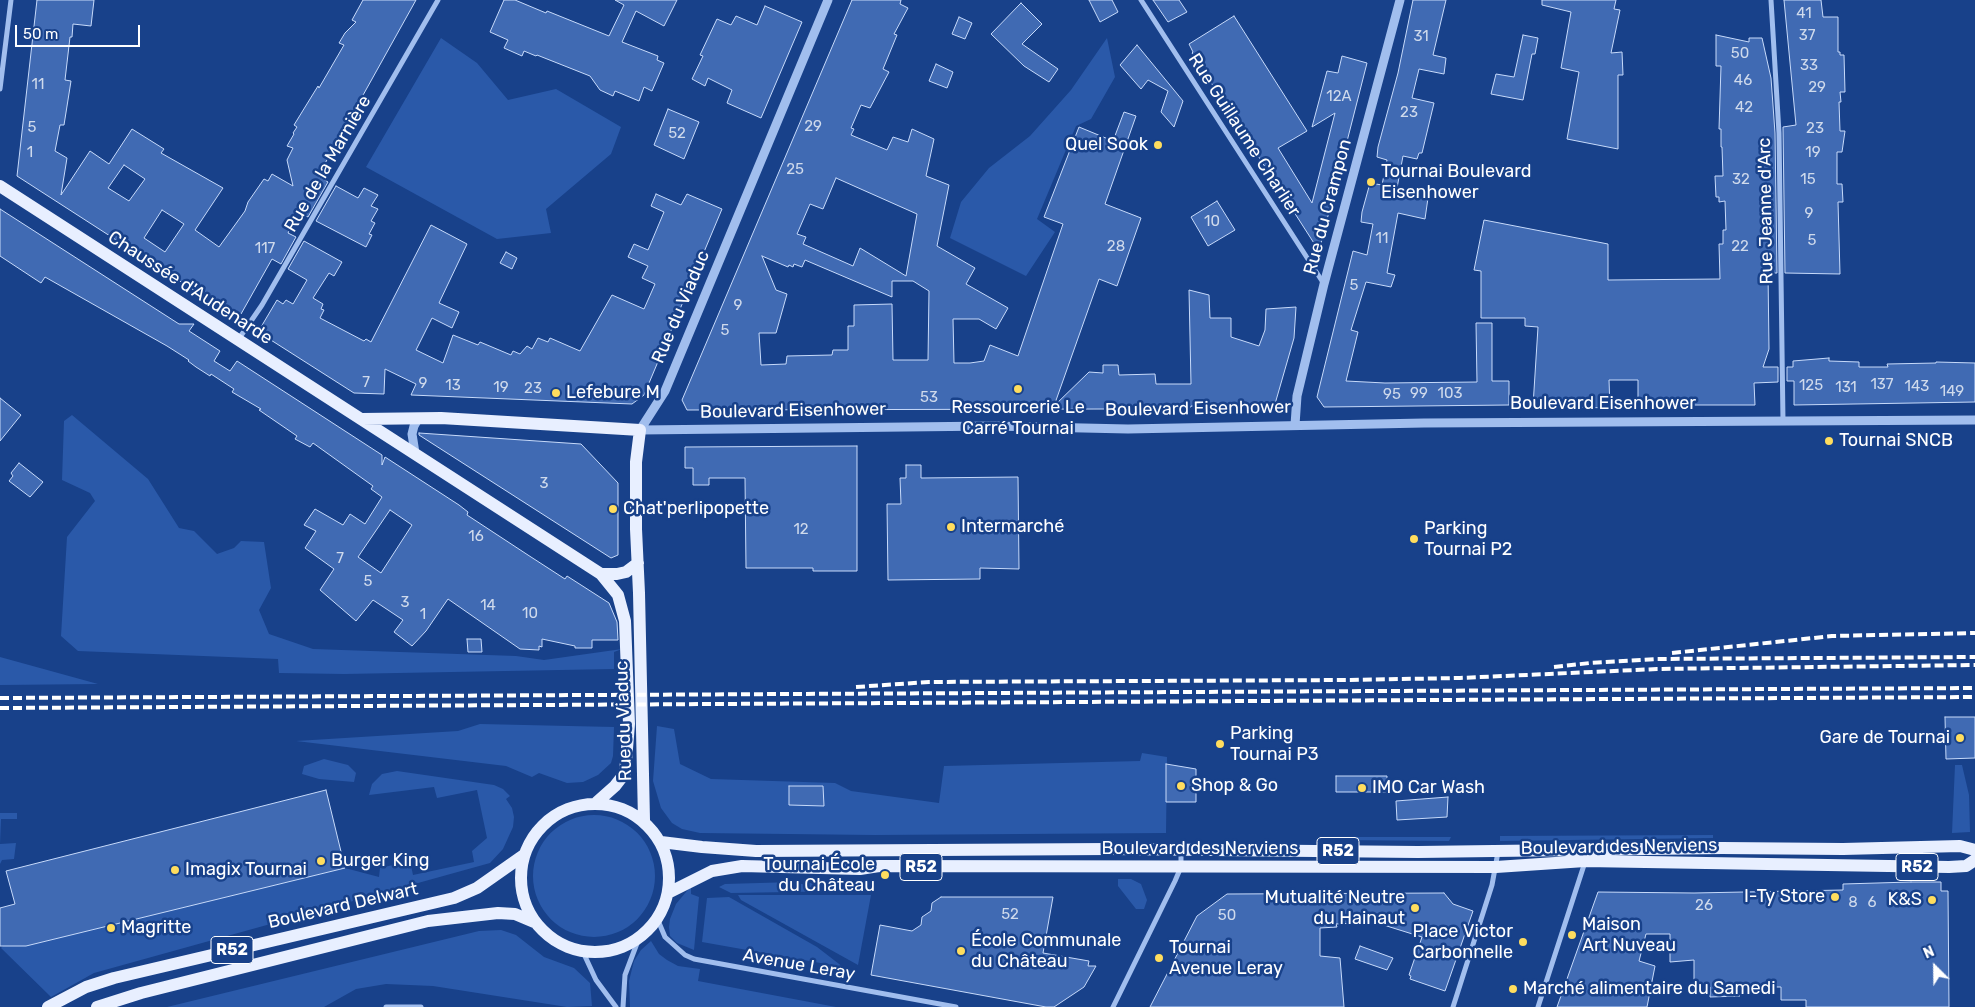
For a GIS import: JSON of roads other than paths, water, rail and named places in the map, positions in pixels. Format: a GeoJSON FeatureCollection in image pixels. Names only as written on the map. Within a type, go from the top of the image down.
{"type":"FeatureCollection","features":[{"type":"Feature","properties":{"kind":"main road","name":"Chaussée d'Audenarde"},"geometry":{"type":"LineString","coordinates":[[0,186],[601,574]]}},
{"type":"Feature","properties":{"kind":"main road","name":"Boulevard Eisenhower"},"geometry":{"type":"LineString","coordinates":[[422,418],[640,430]]}},
{"type":"Feature","properties":{"kind":"main road"},"geometry":{"type":"LineString","coordinates":[[362,419],[422,418]]}},
{"type":"Feature","properties":{"kind":"main road","name":"Rue du Viaduc"},"geometry":{"type":"LineString","coordinates":[[640,430],[636,462],[644,820]]}},
{"type":"Feature","properties":{"kind":"main road"},"geometry":{"type":"LineString","coordinates":[[601,574],[626,572],[638,563]]}},
{"type":"Feature","properties":{"kind":"main road","name":"Rue du Viaduc"},"geometry":{"type":"LineString","coordinates":[[597,802],[615,786],[625,773],[630,724],[626,621],[618,595],[601,574]]}},
{"type":"Feature","properties":{"kind":"main road","name":"R52"},"geometry":{"type":"LineString","coordinates":[[597,802],[612,804],[629,810],[644,820],[661,842],[667,858],[670,875],[668,892],[657,918],[639,938],[621,948],[602,952],[583,952],[562,946],[544,934],[534,922],[526,907],[522,891],[524,856],[539,828],[555,815],[573,806],[597,802]]}},
{"type":"Feature","properties":{"kind":"main road","name":"Boulevard des Nerviens"},"geometry":{"type":"LineString","coordinates":[[661,842],[756,851],[1181,850],[1408,852],[1498,850],[1588,855],[1949,867],[1966,866],[1975,860]]}},
{"type":"Feature","properties":{"kind":"main road","name":"Boulevard des Nerviens"},"geometry":{"type":"LineString","coordinates":[[668,892],[712,871],[742,866],[860,868],[879,866],[1496,867],[1588,855],[1960,846],[1975,850]]}},
{"type":"Feature","properties":{"kind":"main road","name":"Boulevard Delwart"},"geometry":{"type":"LineString","coordinates":[[48,1007],[86,987],[114,978],[454,898],[477,888],[524,856]]}},
{"type":"Feature","properties":{"kind":"main road","name":"Boulevard Delwart"},"geometry":{"type":"LineString","coordinates":[[97,1007],[141,992],[428,920],[498,913],[515,914],[534,922]]}},
{"type":"Feature","properties":{"kind":"street"},"geometry":{"type":"LineString","coordinates":[[0,89],[11,0]]}},
{"type":"Feature","properties":{"kind":"street","name":"Rue de la Marnière"},"geometry":{"type":"LineString","coordinates":[[238,340],[262,305],[438,0]]}},
{"type":"Feature","properties":{"kind":"street","name":"Rue du Viaduc"},"geometry":{"type":"LineString","coordinates":[[640,430],[665,391],[828,0]]}},
{"type":"Feature","properties":{"kind":"street","name":"Rue Guillaume Charlier"},"geometry":{"type":"LineString","coordinates":[[1141,0],[1324,284]]}},
{"type":"Feature","properties":{"kind":"street","name":"Rue du Crampon"},"geometry":{"type":"LineString","coordinates":[[1295,425],[1297,396],[1324,284],[1400,0]]}},
{"type":"Feature","properties":{"kind":"street","name":"Rue Jeanne d'Arc"},"geometry":{"type":"LineString","coordinates":[[1771,0],[1779,132],[1782,421]]}},
{"type":"Feature","properties":{"kind":"street"},"geometry":{"type":"LineString","coordinates":[[415,454],[412,434],[418,419],[422,418]]}},
{"type":"Feature","properties":{"kind":"street","name":"Boulevard Eisenhower"},"geometry":{"type":"LineString","coordinates":[[640,430],[994,426],[1128,429],[1295,425],[1975,420]]}},
{"type":"Feature","properties":{"kind":"street"},"geometry":{"type":"LineString","coordinates":[[1113,1007],[1181,867],[1181,850]]}},
{"type":"Feature","properties":{"kind":"street"},"geometry":{"type":"LineString","coordinates":[[1453,1007],[1496,867],[1498,850]]}},
{"type":"Feature","properties":{"kind":"street"},"geometry":{"type":"LineString","coordinates":[[1538,1007],[1588,855]]}},
{"type":"Feature","properties":{"kind":"street","name":"Avenue Leray"},"geometry":{"type":"LineString","coordinates":[[657,918],[665,937],[685,955],[694,959],[956,1007]]}},
{"type":"Feature","properties":{"kind":"street"},"geometry":{"type":"LineString","coordinates":[[623,1007],[626,975],[639,938]]}},
{"type":"Feature","properties":{"kind":"street"},"geometry":{"type":"LineString","coordinates":[[583,952],[596,980],[616,1007]]}},
{"type":"Feature","properties":{"kind":"street"},"geometry":{"type":"LineString","coordinates":[[386,1007],[421,1007]]}},
{"type":"Feature","properties":{"kind":"railway"},"geometry":{"type":"LineString","coordinates":[[1672,653],[1832,636],[1975,633]]}},
{"type":"Feature","properties":{"kind":"railway"},"geometry":{"type":"LineString","coordinates":[[1554,667],[1657,659],[1975,657]]}},
{"type":"Feature","properties":{"kind":"railway"},"geometry":{"type":"LineString","coordinates":[[856,687],[929,682],[1347,680],[1460,678],[1657,669],[1975,665]]}},
{"type":"Feature","properties":{"kind":"railway"},"geometry":{"type":"LineString","coordinates":[[0,698],[1975,688]]}},
{"type":"Feature","properties":{"kind":"railway"},"geometry":{"type":"LineString","coordinates":[[0,708],[1975,697]]}},
{"type":"Feature","properties":{"kind":"place","name":"Quel Sook"},"geometry":{"type":"Point","coordinates":[1158,145]}},
{"type":"Feature","properties":{"kind":"place","name":"Tournai Boulevard Eisenhower"},"geometry":{"type":"Point","coordinates":[1371,182]}},
{"type":"Feature","properties":{"kind":"place","name":"Ressourcerie Le Carré Tournai"},"geometry":{"type":"Point","coordinates":[1018,389]}},
{"type":"Feature","properties":{"kind":"place","name":"Lefebure M"},"geometry":{"type":"Point","coordinates":[556,393]}},
{"type":"Feature","properties":{"kind":"place","name":"Tournai SNCB"},"geometry":{"type":"Point","coordinates":[1829,441]}},
{"type":"Feature","properties":{"kind":"place","name":"Chat'perlipopette"},"geometry":{"type":"Point","coordinates":[613,509]}},
{"type":"Feature","properties":{"kind":"place","name":"Intermarché"},"geometry":{"type":"Point","coordinates":[951,527]}},
{"type":"Feature","properties":{"kind":"place","name":"Parking Tournai P2"},"geometry":{"type":"Point","coordinates":[1414,539]}},
{"type":"Feature","properties":{"kind":"place","name":"Gare de Tournai"},"geometry":{"type":"Point","coordinates":[1960,738]}},
{"type":"Feature","properties":{"kind":"place","name":"Parking Tournai P3"},"geometry":{"type":"Point","coordinates":[1220,744]}},
{"type":"Feature","properties":{"kind":"place","name":"Shop & Go"},"geometry":{"type":"Point","coordinates":[1181,786]}},
{"type":"Feature","properties":{"kind":"place","name":"IMO Car Wash"},"geometry":{"type":"Point","coordinates":[1362,788]}},
{"type":"Feature","properties":{"kind":"place","name":"Burger King"},"geometry":{"type":"Point","coordinates":[321,861]}},
{"type":"Feature","properties":{"kind":"place","name":"Imagix Tournai"},"geometry":{"type":"Point","coordinates":[175,870]}},
{"type":"Feature","properties":{"kind":"place","name":"Tournai École du Château"},"geometry":{"type":"Point","coordinates":[885,875]}},
{"type":"Feature","properties":{"kind":"place","name":"I-Ty Store"},"geometry":{"type":"Point","coordinates":[1835,897]}},
{"type":"Feature","properties":{"kind":"place","name":"K&S"},"geometry":{"type":"Point","coordinates":[1932,900]}},
{"type":"Feature","properties":{"kind":"place","name":"Mutualité Neutre du Hainaut"},"geometry":{"type":"Point","coordinates":[1415,908]}},
{"type":"Feature","properties":{"kind":"place","name":"Magritte"},"geometry":{"type":"Point","coordinates":[111,928]}},
{"type":"Feature","properties":{"kind":"place","name":"Maison Art Nuveau"},"geometry":{"type":"Point","coordinates":[1572,935]}},
{"type":"Feature","properties":{"kind":"place","name":"Place Victor Carbonnelle"},"geometry":{"type":"Point","coordinates":[1523,942]}},
{"type":"Feature","properties":{"kind":"place","name":"École Communale du Château"},"geometry":{"type":"Point","coordinates":[961,951]}},
{"type":"Feature","properties":{"kind":"place","name":"Tournai Avenue Leray"},"geometry":{"type":"Point","coordinates":[1159,958]}},
{"type":"Feature","properties":{"kind":"place","name":"Marché alimentaire du Samedi"},"geometry":{"type":"Point","coordinates":[1513,989]}}]}
